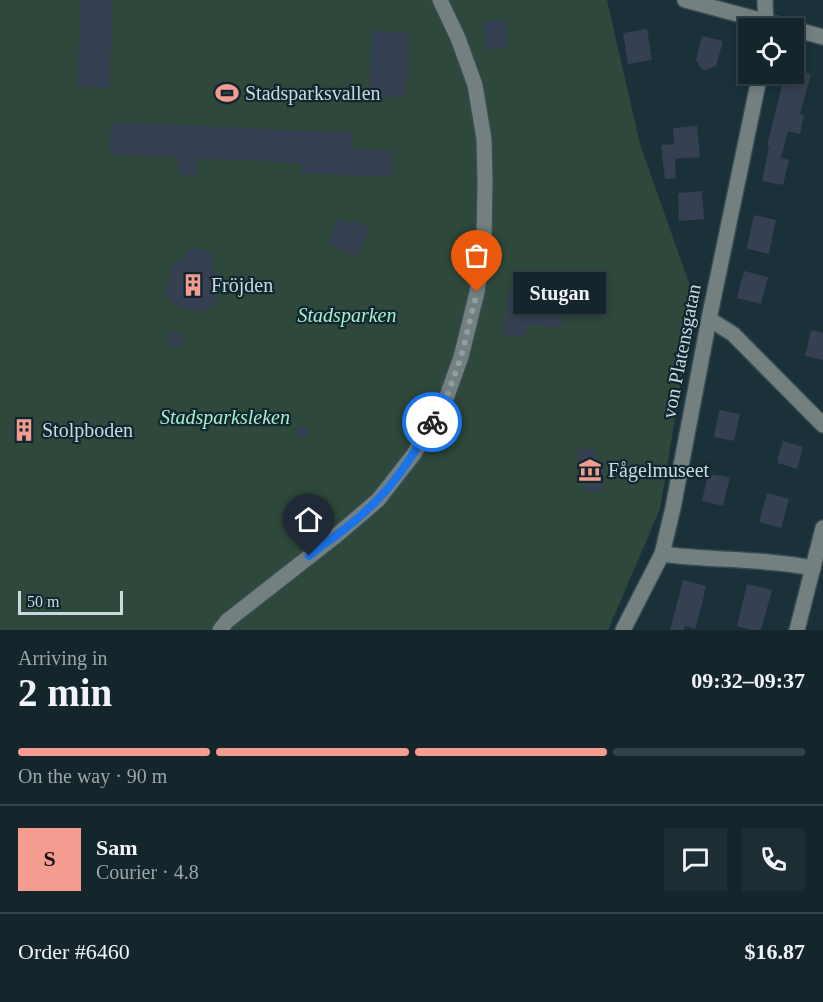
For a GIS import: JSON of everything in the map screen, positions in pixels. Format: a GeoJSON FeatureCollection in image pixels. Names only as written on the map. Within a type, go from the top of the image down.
{"type":"FeatureCollection","features":[{"type":"Feature","properties":{"kind":"street"},"geometry":{"type":"LineString","coordinates":[[220,630],[227,621],[378,500],[414,454],[447,396],[461,357],[482,261],[484,139],[475,85],[458,38],[440,0]]}},
{"type":"Feature","properties":{"kind":"street"},"geometry":{"type":"LineString","coordinates":[[685,0],[743,18]]}},
{"type":"Feature","properties":{"kind":"street"},"geometry":{"type":"LineString","coordinates":[[765,0],[766,18]]}},
{"type":"Feature","properties":{"kind":"street"},"geometry":{"type":"LineString","coordinates":[[804,32],[823,37]]}},
{"type":"Feature","properties":{"kind":"street","name":"von Platensgatan"},"geometry":{"type":"LineString","coordinates":[[623,630],[662,554],[758,84]]}},
{"type":"Feature","properties":{"kind":"street"},"geometry":{"type":"LineString","coordinates":[[709,319],[733,334],[823,425]]}},
{"type":"Feature","properties":{"kind":"street"},"geometry":{"type":"LineString","coordinates":[[797,630],[823,528]]}},
{"type":"Feature","properties":{"kind":"street"},"geometry":{"type":"LineString","coordinates":[[662,554],[792,564],[813,568]]}},
{"type":"Feature","properties":{"kind":"green space","name":"Stadsparken"},"geometry":{"type":"Polygon","coordinates":[[[0,0],[607,0],[640,144],[695,300],[693,311],[695,318],[692,315],[660,509],[608,630],[0,630],[0,0]]]}},
{"type":"Feature","properties":{"kind":"building"},"geometry":{"type":"Polygon","coordinates":[[[81,0],[113,0],[109,88],[77,87],[81,0]]]}},
{"type":"Feature","properties":{"kind":"building"},"geometry":{"type":"Polygon","coordinates":[[[505,20],[508,48],[486,50],[483,22],[505,20]]]}},
{"type":"Feature","properties":{"kind":"building"},"geometry":{"type":"Polygon","coordinates":[[[647,29],[652,60],[628,64],[623,33],[647,29]]]}},
{"type":"Feature","properties":{"kind":"building"},"geometry":{"type":"Polygon","coordinates":[[[372,31],[408,32],[406,97],[370,96],[372,31]]]}},
{"type":"Feature","properties":{"kind":"building"},"geometry":{"type":"Polygon","coordinates":[[[702,36],[723,41],[716,66],[706,70],[701,69],[696,60],[702,36]]]}},
{"type":"Feature","properties":{"kind":"building"},"geometry":{"type":"Polygon","coordinates":[[[804,72],[811,74],[800,114],[804,115],[800,134],[788,131],[781,158],[789,160],[783,185],[762,181],[769,146],[767,146],[782,84],[804,84],[804,72]]]}},
{"type":"Feature","properties":{"kind":"building"},"geometry":{"type":"Polygon","coordinates":[[[111,122],[353,133],[353,149],[392,151],[391,177],[301,173],[301,163],[196,158],[196,176],[182,175],[178,170],[178,157],[110,154],[111,122]]]}},
{"type":"Feature","properties":{"kind":"building"},"geometry":{"type":"Polygon","coordinates":[[[697,126],[700,157],[675,159],[676,178],[665,179],[661,145],[674,144],[673,128],[697,126]]]}},
{"type":"Feature","properties":{"kind":"building"},"geometry":{"type":"Polygon","coordinates":[[[702,191],[704,219],[679,221],[678,193],[702,191]]]}},
{"type":"Feature","properties":{"kind":"building"},"geometry":{"type":"Polygon","coordinates":[[[754,215],[776,220],[769,254],[747,247],[754,215]]]}},
{"type":"Feature","properties":{"kind":"building"},"geometry":{"type":"Polygon","coordinates":[[[339,218],[350,224],[352,219],[370,228],[356,257],[327,243],[339,218]]]}},
{"type":"Feature","properties":{"kind":"building","name":"Fröjden"},"geometry":{"type":"Polygon","coordinates":[[[193,248],[210,252],[214,260],[211,265],[220,278],[215,304],[202,313],[174,306],[165,293],[173,264],[186,257],[186,252],[193,248]]]}},
{"type":"Feature","properties":{"kind":"building"},"geometry":{"type":"Polygon","coordinates":[[[744,271],[768,277],[761,304],[737,298],[744,271]]]}},
{"type":"Feature","properties":{"kind":"building"},"geometry":{"type":"Polygon","coordinates":[[[509,288],[564,297],[561,328],[527,324],[526,337],[503,335],[509,288]]]}},
{"type":"Feature","properties":{"kind":"building"},"geometry":{"type":"Polygon","coordinates":[[[811,330],[823,333],[823,360],[805,356],[811,330]]]}},
{"type":"Feature","properties":{"kind":"building"},"geometry":{"type":"Polygon","coordinates":[[[175,331],[183,339],[175,347],[167,339],[175,331]]]}},
{"type":"Feature","properties":{"kind":"building"},"geometry":{"type":"Polygon","coordinates":[[[719,410],[740,414],[734,441],[714,437],[719,410]]]}},
{"type":"Feature","properties":{"kind":"building"},"geometry":{"type":"Polygon","coordinates":[[[302,425],[309,429],[308,436],[302,438],[296,435],[296,428],[302,425]]]}},
{"type":"Feature","properties":{"kind":"building"},"geometry":{"type":"Polygon","coordinates":[[[783,441],[803,447],[797,469],[778,463],[783,441]]]}},
{"type":"Feature","properties":{"kind":"building","name":"Fågelmuseet"},"geometry":{"type":"Polygon","coordinates":[[[592,446],[604,489],[587,494],[576,451],[592,446]]]}},
{"type":"Feature","properties":{"kind":"building"},"geometry":{"type":"Polygon","coordinates":[[[708,474],[730,477],[723,506],[702,501],[708,474]]]}},
{"type":"Feature","properties":{"kind":"building"},"geometry":{"type":"Polygon","coordinates":[[[767,493],[789,499],[781,528],[759,522],[767,493]]]}},
{"type":"Feature","properties":{"kind":"building"},"geometry":{"type":"Polygon","coordinates":[[[683,580],[706,586],[703,600],[695,629],[685,626],[684,630],[670,630],[683,580]]]}},
{"type":"Feature","properties":{"kind":"building"},"geometry":{"type":"Polygon","coordinates":[[[747,584],[772,590],[761,630],[737,626],[747,584]]]}},
{"type":"Feature","properties":{"kind":"way so far"},"geometry":{"type":"LineString","coordinates":[[432,422],[451,386],[461,357],[477,292]]}},
{"type":"Feature","properties":{"kind":"place","name":"Stadsparksvallen"},"geometry":{"type":"Point","coordinates":[227,93]}},
{"type":"Feature","properties":{"kind":"place","name":"Fröjden"},"geometry":{"type":"Point","coordinates":[193,285]}},
{"type":"Feature","properties":{"kind":"place","name":"Stugan"},"geometry":{"type":"Point","coordinates":[477,292]}},
{"type":"Feature","properties":{"kind":"place","name":"Stolpboden"},"geometry":{"type":"Point","coordinates":[24,430]}},
{"type":"Feature","properties":{"kind":"place","name":"Fågelmuseet"},"geometry":{"type":"Point","coordinates":[590,470]}},
{"type":"Feature","properties":{"kind":"route"},"geometry":{"type":"LineString","coordinates":[[309,556],[378,500],[414,454],[432,422]]}},
{"type":"Feature","properties":{"kind":"park label","name":"Stadsparksleken"},"geometry":{"type":"Point","coordinates":[225,417]}}]}
